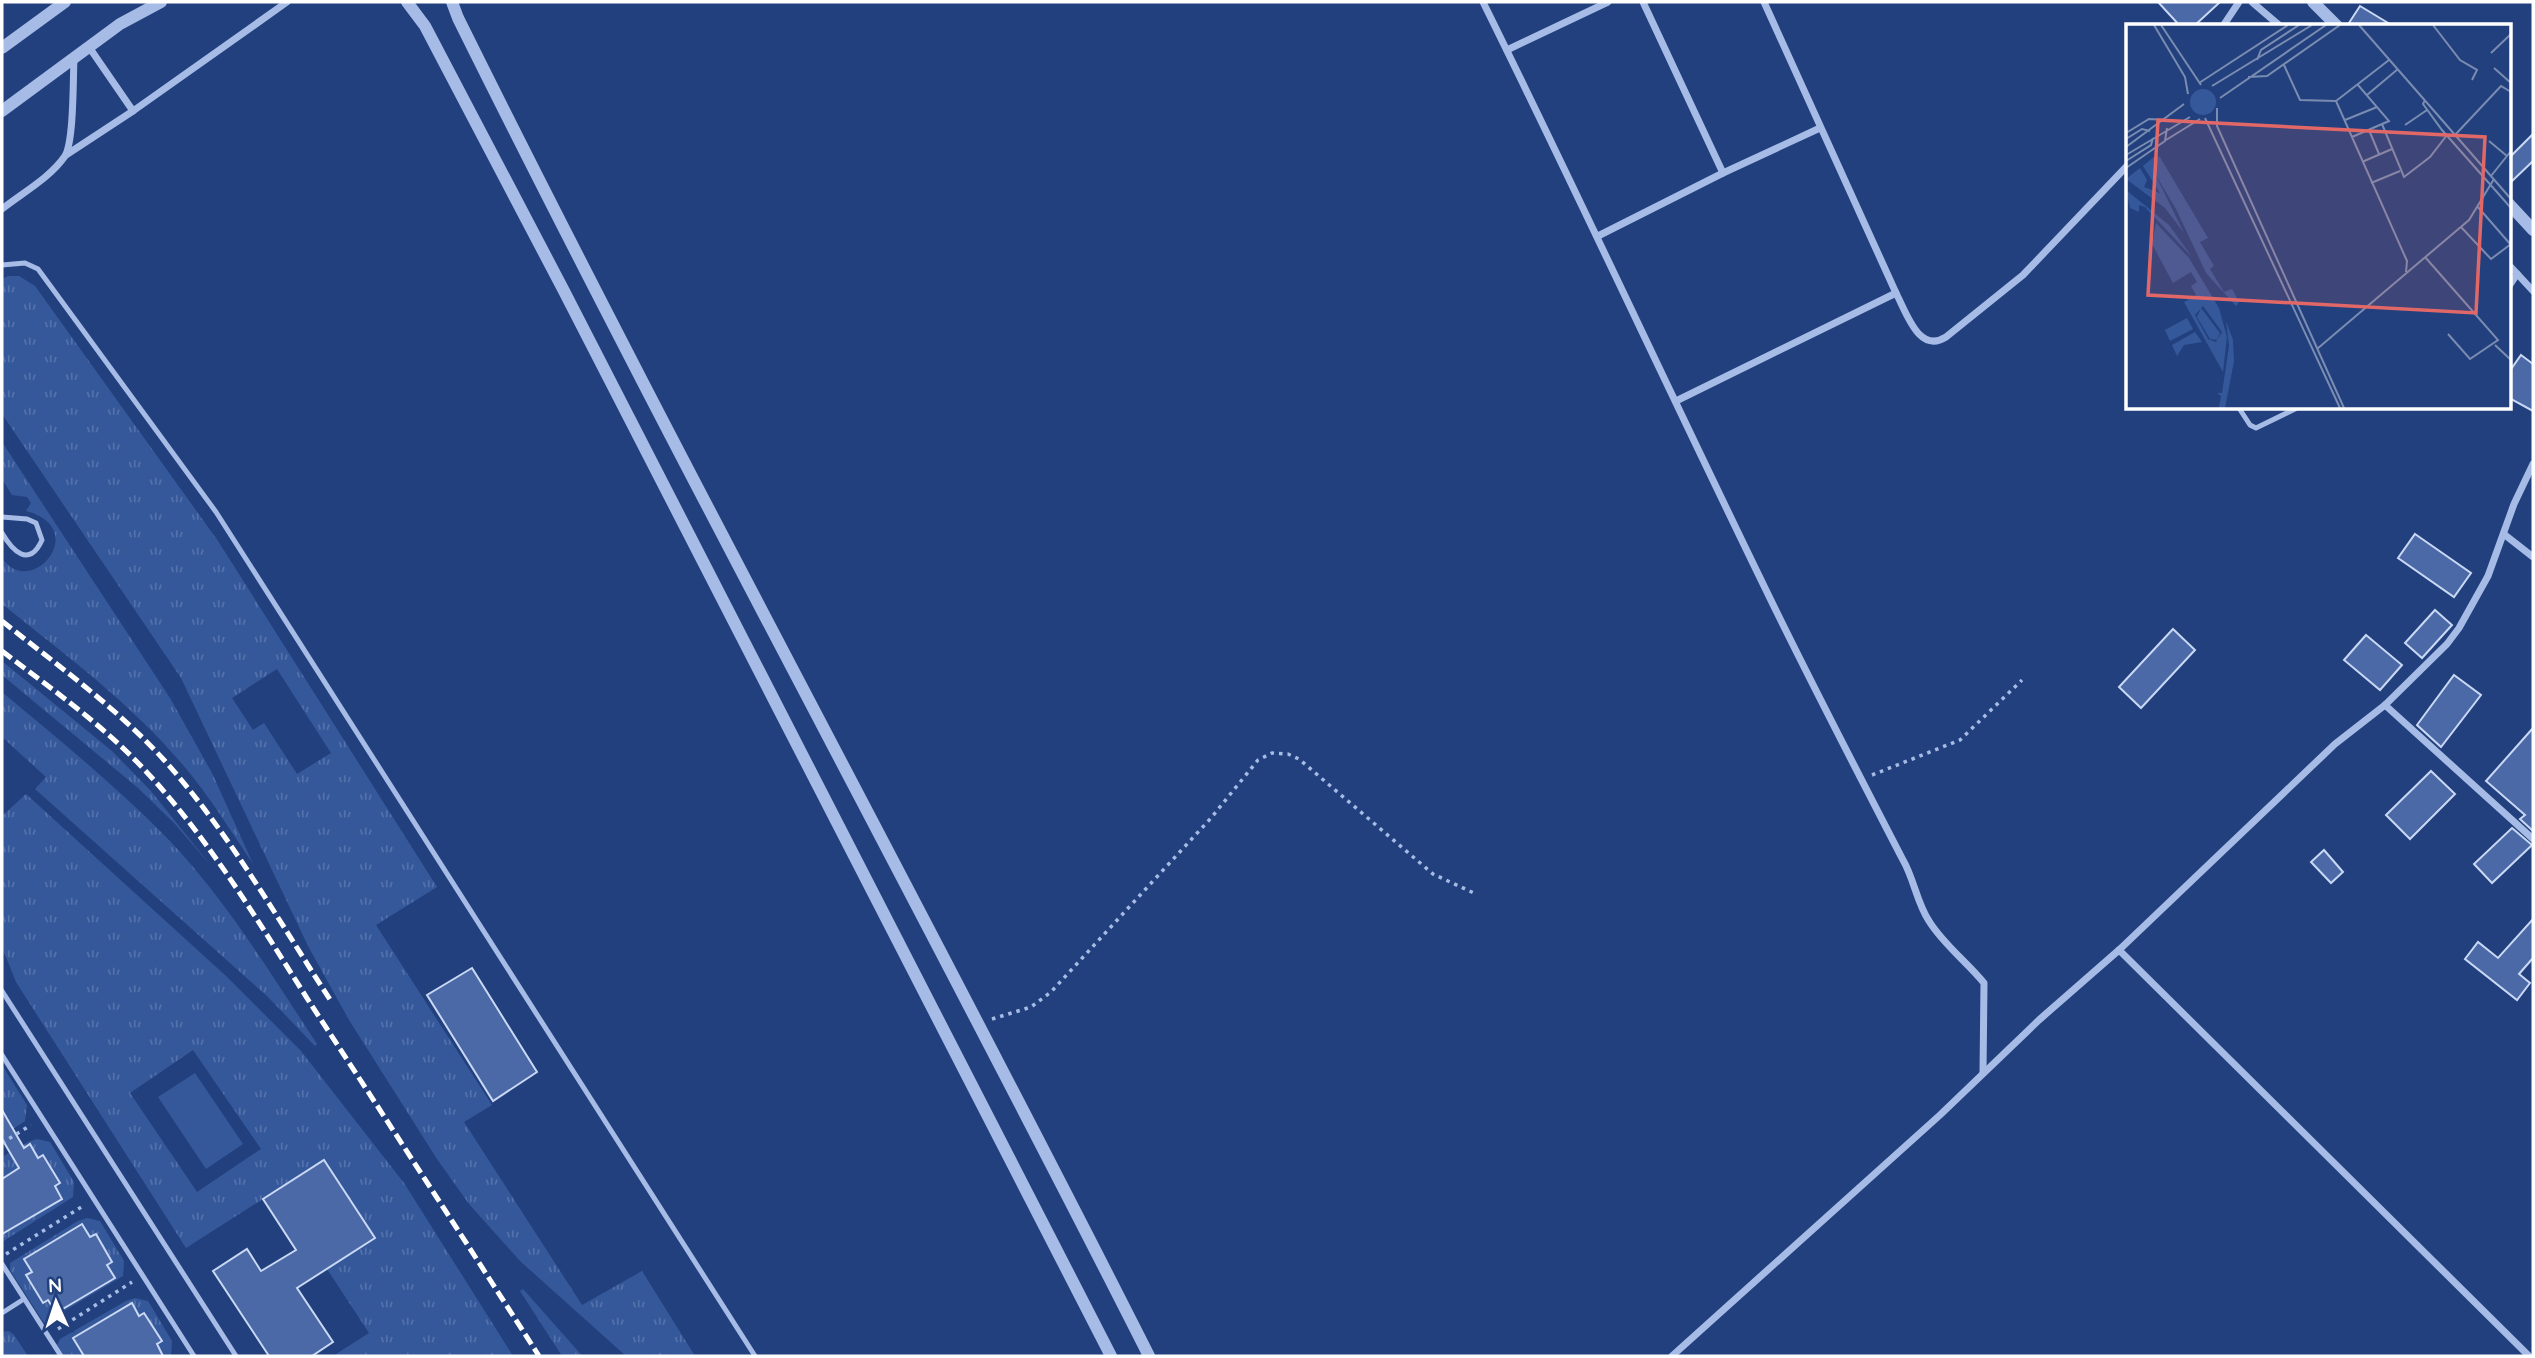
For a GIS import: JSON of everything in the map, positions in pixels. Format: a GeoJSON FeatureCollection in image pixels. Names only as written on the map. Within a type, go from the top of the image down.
{"type":"FeatureCollection","features":[{"type":"Feature","properties":{"kind":"street"},"geometry":{"type":"LineString","coordinates":[[2,48],[65,2]]}},
{"type":"Feature","properties":{"kind":"street"},"geometry":{"type":"LineString","coordinates":[[2,111],[120,24],[161,2]]}},
{"type":"Feature","properties":{"kind":"street"},"geometry":{"type":"LineString","coordinates":[[2,209],[66,155],[287,2]]}},
{"type":"Feature","properties":{"kind":"street"},"geometry":{"type":"LineString","coordinates":[[407,2],[425,26],[564,292],[1111,1356]]}},
{"type":"Feature","properties":{"kind":"street"},"geometry":{"type":"LineString","coordinates":[[452,2],[594,289],[979,1023],[1149,1356]]}},
{"type":"Feature","properties":{"kind":"street"},"geometry":{"type":"LineString","coordinates":[[1483,2],[1598,236],[1637,326],[1676,401],[1699,453],[1860,780],[1905,863],[1928,920],[1984,984],[1986,993],[1983,1073]]}},
{"type":"Feature","properties":{"kind":"street"},"geometry":{"type":"LineString","coordinates":[[1507,50],[1608,2]]}},
{"type":"Feature","properties":{"kind":"street"},"geometry":{"type":"LineString","coordinates":[[1643,2],[1723,173]]}},
{"type":"Feature","properties":{"kind":"street"},"geometry":{"type":"LineString","coordinates":[[1764,2],[1896,293],[1921,338],[1929,342],[1937,343],[2023,275],[2126,171]]}},
{"type":"Feature","properties":{"kind":"street"},"geometry":{"type":"LineString","coordinates":[[2224,24],[2239,2]]}},
{"type":"Feature","properties":{"kind":"street"},"geometry":{"type":"LineString","coordinates":[[2252,2],[2278,24]]}},
{"type":"Feature","properties":{"kind":"street"},"geometry":{"type":"LineString","coordinates":[[2313,2],[2335,24]]}},
{"type":"Feature","properties":{"kind":"street"},"geometry":{"type":"LineString","coordinates":[[89,47],[133,111]]}},
{"type":"Feature","properties":{"kind":"street"},"geometry":{"type":"LineString","coordinates":[[66,155],[70,133],[74,58]]}},
{"type":"Feature","properties":{"kind":"street"},"geometry":{"type":"LineString","coordinates":[[1598,236],[1820,128]]}},
{"type":"Feature","properties":{"kind":"street"},"geometry":{"type":"LineString","coordinates":[[2510,205],[2533,230]]}},
{"type":"Feature","properties":{"kind":"street"},"geometry":{"type":"LineString","coordinates":[[2510,266],[2533,291]]}},
{"type":"Feature","properties":{"kind":"street"},"geometry":{"type":"LineString","coordinates":[[2510,285],[2518,274]]}},
{"type":"Feature","properties":{"kind":"street"},"geometry":{"type":"LineString","coordinates":[[1676,401],[1896,293]]}},
{"type":"Feature","properties":{"kind":"street"},"geometry":{"type":"LineString","coordinates":[[1672,1356],[2119,950],[2335,744],[2385,705],[2447,644],[2488,576],[2514,504],[2533,464]]}},
{"type":"Feature","properties":{"kind":"street"},"geometry":{"type":"LineString","coordinates":[[2505,535],[2533,557]]}},
{"type":"Feature","properties":{"kind":"street"},"geometry":{"type":"LineString","coordinates":[[2385,705],[2533,839]]}},
{"type":"Feature","properties":{"kind":"street"},"geometry":{"type":"LineString","coordinates":[[2119,950],[2529,1356]]}},
{"type":"Feature","properties":{"kind":"lane"},"geometry":{"type":"LineString","coordinates":[[2,265],[24,263],[38,269],[216,512],[754,1354],[746,1356]]}},
{"type":"Feature","properties":{"kind":"lane"},"geometry":{"type":"LineString","coordinates":[[2240,410],[2250,425],[2256,428],[2293,410]]}},
{"type":"Feature","properties":{"kind":"lane"},"geometry":{"type":"LineString","coordinates":[[2,517],[27,519],[36,523],[42,540],[31,554],[21,555],[13,551],[2,533]]}},
{"type":"Feature","properties":{"kind":"lane"},"geometry":{"type":"LineString","coordinates":[[2,991],[236,1356]]}},
{"type":"Feature","properties":{"kind":"lane"},"geometry":{"type":"LineString","coordinates":[[2,1055],[194,1356]]}},
{"type":"Feature","properties":{"kind":"lane"},"geometry":{"type":"LineString","coordinates":[[2,1264],[61,1356]]}},
{"type":"Feature","properties":{"kind":"lane"},"geometry":{"type":"LineString","coordinates":[[2,1314],[24,1299]]}},
{"type":"Feature","properties":{"kind":"path"},"geometry":{"type":"LineString","coordinates":[[1860,780],[1960,740],[2022,680]]}},
{"type":"Feature","properties":{"kind":"path"},"geometry":{"type":"LineString","coordinates":[[979,1023],[1031,1007],[1051,992],[1210,818],[1258,760],[1272,753],[1288,754],[1299,759],[1433,874],[1476,894]]}},
{"type":"Feature","properties":{"kind":"path"},"geometry":{"type":"LineString","coordinates":[[2,1143],[42,1118]]}},
{"type":"Feature","properties":{"kind":"path"},"geometry":{"type":"LineString","coordinates":[[2,1257],[93,1199]]}},
{"type":"Feature","properties":{"kind":"path"},"geometry":{"type":"LineString","coordinates":[[48,1335],[142,1276]]}},
{"type":"Feature","properties":{"kind":"green space"},"geometry":{"type":"Polygon","coordinates":[[[19,276],[35,286],[218,541],[437,887],[376,925],[492,1105],[464,1122],[582,1305],[642,1271],[695,1356],[626,1356],[520,1261],[469,1204],[437,1159],[349,1020],[308,946],[181,678],[2,414],[2,279],[19,276]],[[277,669],[232,698],[253,730],[264,723],[297,774],[331,753],[277,669]]]}},
{"type":"Feature","properties":{"kind":"green space"},"geometry":{"type":"Polygon","coordinates":[[[2,442],[170,698],[212,773],[253,864],[202,789],[158,737],[108,690],[2,604],[2,558],[14,569],[27,571],[40,567],[50,557],[55,545],[54,532],[45,520],[26,511],[31,503],[27,497],[12,495],[2,479],[2,442]]]}},
{"type":"Feature","properties":{"kind":"green space"},"geometry":{"type":"Polygon","coordinates":[[[2,661],[112,751],[151,791],[212,867],[175,824],[138,788],[2,675],[2,661]]]}},
{"type":"Feature","properties":{"kind":"green space"},"geometry":{"type":"Polygon","coordinates":[[[2,692],[127,799],[188,861],[246,937],[317,1044],[315,1046],[268,997],[35,789],[46,777],[2,737],[2,692]]]}},
{"type":"Feature","properties":{"kind":"green space"},"geometry":{"type":"Polygon","coordinates":[[[26,794],[226,976],[301,1051],[404,1183],[513,1356],[333,1356],[369,1333],[327,1269],[374,1238],[324,1160],[186,1248],[16,982],[2,947],[2,816],[26,794]],[[193,1050],[130,1093],[197,1192],[261,1149],[193,1050]]]}},
{"type":"Feature","properties":{"kind":"green space"},"geometry":{"type":"Polygon","coordinates":[[[2,1065],[27,1105],[25,1121],[2,1136],[2,1065]]]}},
{"type":"Feature","properties":{"kind":"green space"},"geometry":{"type":"Polygon","coordinates":[[[195,1073],[243,1144],[206,1169],[158,1097],[195,1073]]]}},
{"type":"Feature","properties":{"kind":"green space"},"geometry":{"type":"Polygon","coordinates":[[[37,1139],[50,1142],[74,1182],[73,1197],[2,1242],[2,1157],[37,1139]]]}},
{"type":"Feature","properties":{"kind":"green space"},"geometry":{"type":"Polygon","coordinates":[[[87,1218],[100,1221],[124,1261],[123,1276],[44,1323],[10,1270],[10,1263],[87,1218]]]}},
{"type":"Feature","properties":{"kind":"green space"},"geometry":{"type":"Polygon","coordinates":[[[523,1289],[582,1356],[562,1356],[520,1291],[523,1289]]]}},
{"type":"Feature","properties":{"kind":"green space"},"geometry":{"type":"Polygon","coordinates":[[[135,1298],[148,1301],[172,1341],[171,1356],[63,1356],[57,1345],[60,1339],[135,1298]]]}},
{"type":"Feature","properties":{"kind":"green space"},"geometry":{"type":"Polygon","coordinates":[[[9,1331],[28,1356],[2,1356],[2,1332],[9,1331]]]}},
{"type":"Feature","properties":{"kind":"building"},"geometry":{"type":"Polygon","coordinates":[[[2158,2],[2220,2],[2196,24],[2178,24],[2158,2]]]}},
{"type":"Feature","properties":{"kind":"building"},"geometry":{"type":"Polygon","coordinates":[[[2360,6],[2390,24],[2348,24],[2360,6]]]}},
{"type":"Feature","properties":{"kind":"building"},"geometry":{"type":"Polygon","coordinates":[[[2533,134],[2533,161],[2510,183],[2510,157],[2533,134]]]}},
{"type":"Feature","properties":{"kind":"building"},"geometry":{"type":"Polygon","coordinates":[[[2521,355],[2533,364],[2533,411],[2510,399],[2510,371],[2521,355]]]}},
{"type":"Feature","properties":{"kind":"building"},"geometry":{"type":"Polygon","coordinates":[[[2415,534],[2471,573],[2454,597],[2398,558],[2415,534]]]}},
{"type":"Feature","properties":{"kind":"building"},"geometry":{"type":"Polygon","coordinates":[[[2435,610],[2452,625],[2422,658],[2405,643],[2435,610]]]}},
{"type":"Feature","properties":{"kind":"building"},"geometry":{"type":"Polygon","coordinates":[[[2173,629],[2195,650],[2141,708],[2119,687],[2173,629]]]}},
{"type":"Feature","properties":{"kind":"building"},"geometry":{"type":"Polygon","coordinates":[[[2366,635],[2402,665],[2380,690],[2344,660],[2366,635]]]}},
{"type":"Feature","properties":{"kind":"building"},"geometry":{"type":"Polygon","coordinates":[[[2454,675],[2481,695],[2441,747],[2417,725],[2454,675]]]}},
{"type":"Feature","properties":{"kind":"building"},"geometry":{"type":"Polygon","coordinates":[[[2533,728],[2533,831],[2520,819],[2525,815],[2486,781],[2533,728]]]}},
{"type":"Feature","properties":{"kind":"building"},"geometry":{"type":"Polygon","coordinates":[[[2431,771],[2455,794],[2410,839],[2386,815],[2431,771]]]}},
{"type":"Feature","properties":{"kind":"building"},"geometry":{"type":"Polygon","coordinates":[[[2512,828],[2532,845],[2492,883],[2474,864],[2512,828]]]}},
{"type":"Feature","properties":{"kind":"building"},"geometry":{"type":"Polygon","coordinates":[[[2324,850],[2343,872],[2331,883],[2311,862],[2324,850]]]}},
{"type":"Feature","properties":{"kind":"building"},"geometry":{"type":"Polygon","coordinates":[[[2533,919],[2533,958],[2519,974],[2530,983],[2517,1000],[2465,959],[2478,942],[2498,958],[2533,919]]]}},
{"type":"Feature","properties":{"kind":"building"},"geometry":{"type":"Polygon","coordinates":[[[472,968],[537,1072],[493,1101],[427,995],[472,968]]]}},
{"type":"Feature","properties":{"kind":"building"},"geometry":{"type":"Polygon","coordinates":[[[2,1110],[24,1148],[30,1144],[38,1158],[43,1155],[60,1183],[55,1186],[62,1199],[2,1234],[2,1179],[19,1168],[2,1139],[2,1110]]]}},
{"type":"Feature","properties":{"kind":"building"},"geometry":{"type":"Polygon","coordinates":[[[324,1160],[375,1238],[297,1288],[333,1342],[312,1356],[269,1356],[213,1271],[247,1249],[261,1271],[296,1250],[263,1199],[324,1160]]]}},
{"type":"Feature","properties":{"kind":"building"},"geometry":{"type":"Polygon","coordinates":[[[82,1224],[90,1237],[96,1234],[112,1262],[107,1265],[115,1278],[56,1313],[48,1300],[43,1303],[26,1275],[32,1272],[24,1259],[82,1224]]]}},
{"type":"Feature","properties":{"kind":"building"},"geometry":{"type":"Polygon","coordinates":[[[132,1303],[139,1316],[144,1313],[162,1341],[157,1344],[163,1356],[84,1356],[73,1338],[132,1303]]]}},
{"type":"Feature","properties":{"kind":"railway"},"geometry":{"type":"LineString","coordinates":[[2,621],[106,704],[164,760],[231,847],[331,1001]]}},
{"type":"Feature","properties":{"kind":"railway"},"geometry":{"type":"LineString","coordinates":[[2,651],[108,734],[165,792],[188,821],[252,912],[539,1356]]}}]}
